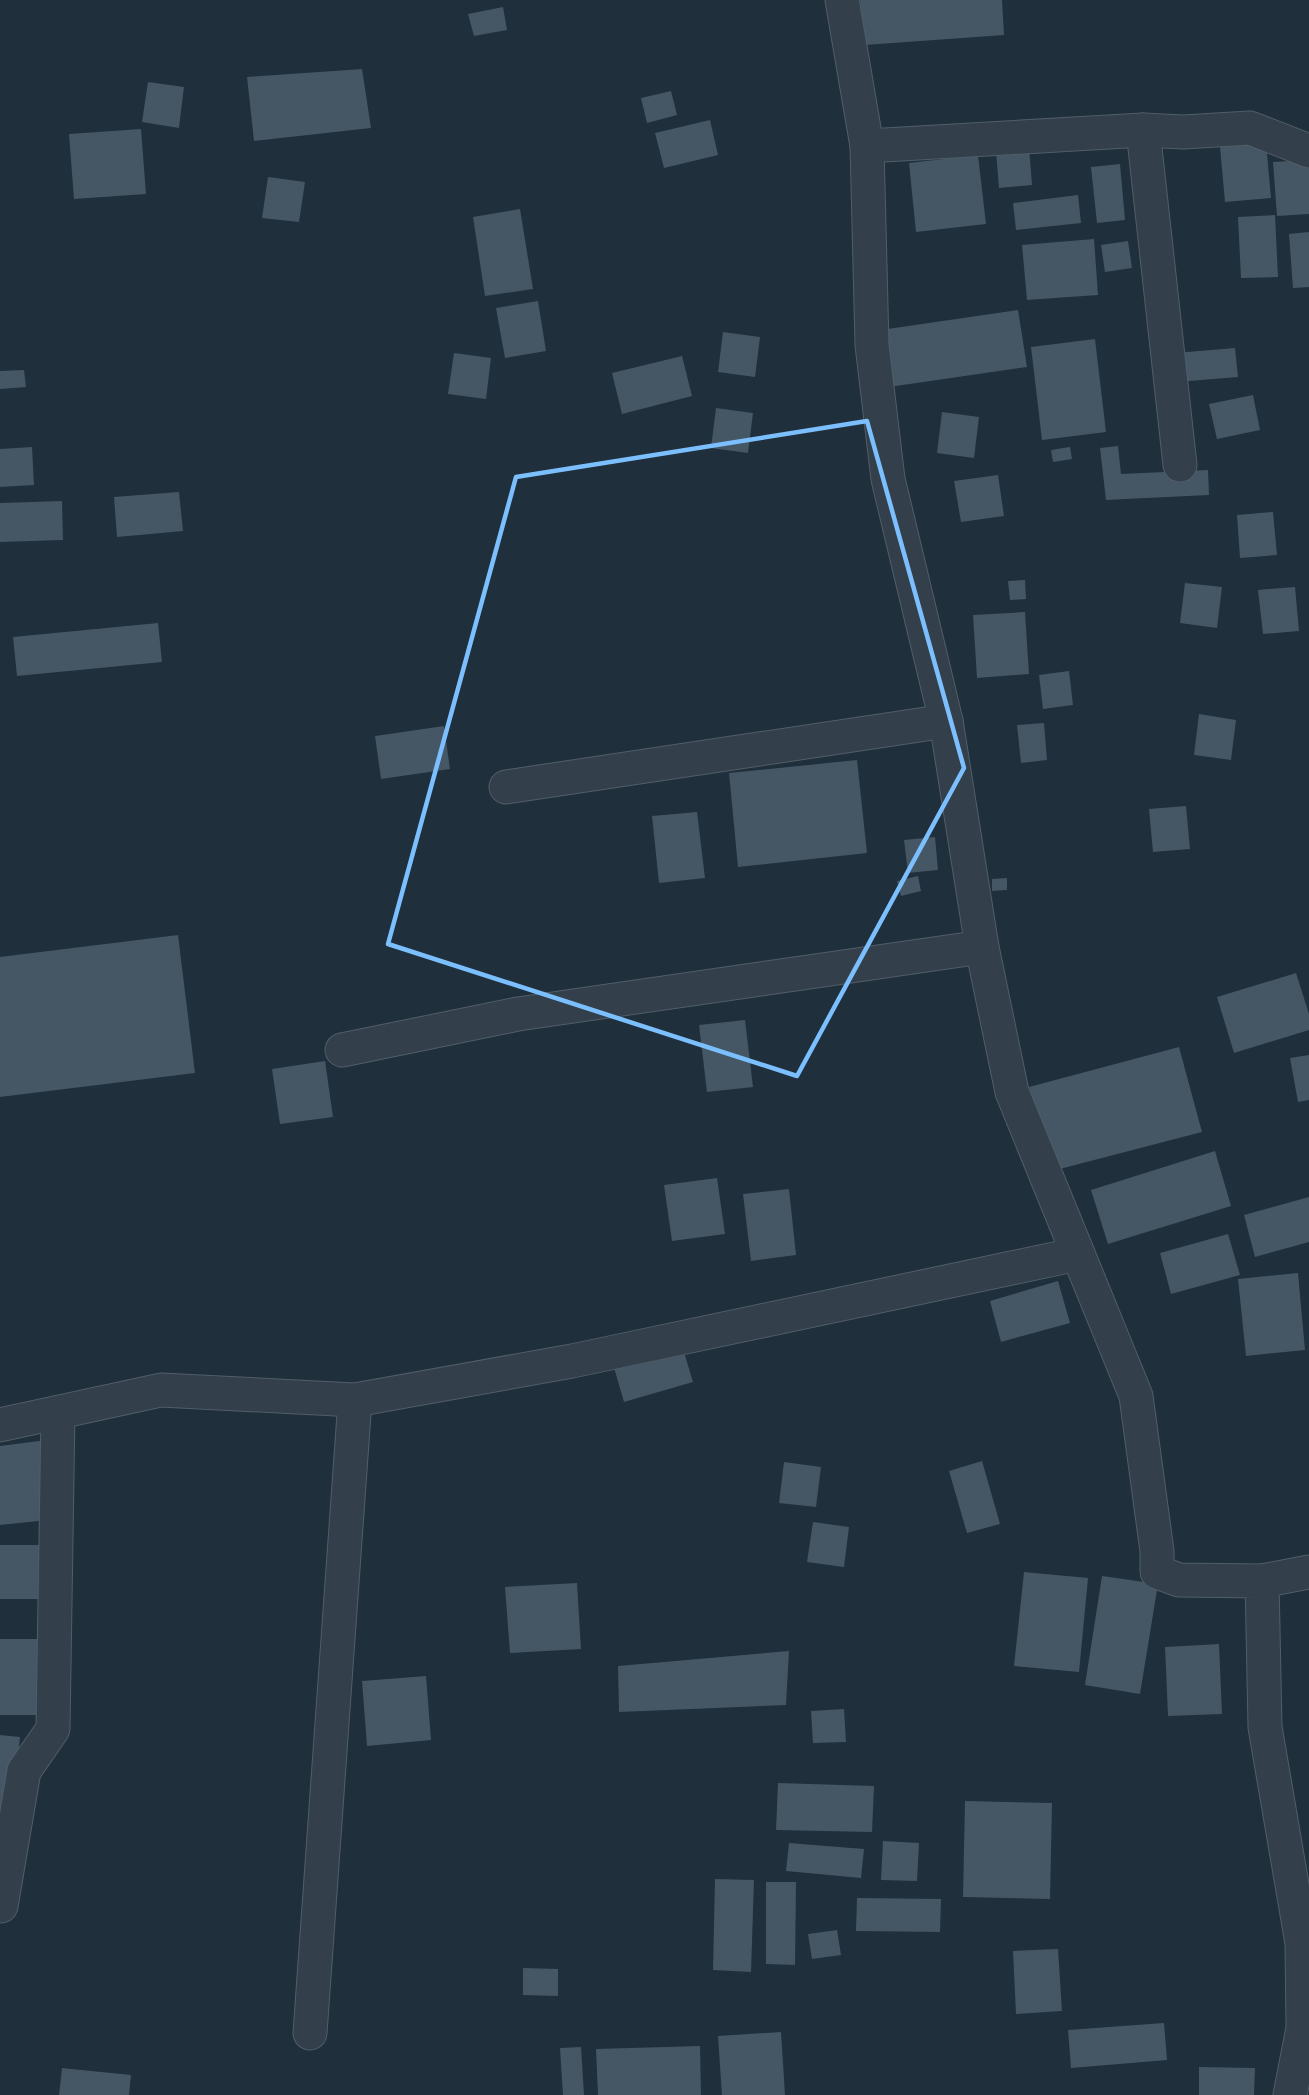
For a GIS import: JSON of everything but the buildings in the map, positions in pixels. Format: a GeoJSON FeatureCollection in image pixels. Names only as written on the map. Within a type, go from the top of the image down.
{"type":"FeatureCollection","features":[{"type":"Feature","properties":{"kind":"street"},"geometry":{"type":"LineString","coordinates":[[842,0],[867,147],[872,345],[888,478],[946,721],[982,947],[1012,1092],[1136,1396],[1157,1551],[1157,1572],[1179,1580],[1262,1581],[1309,1572]]}},
{"type":"Feature","properties":{"kind":"street"},"geometry":{"type":"LineString","coordinates":[[867,147],[1143,130],[1183,132],[1250,128],[1309,151]]}},
{"type":"Feature","properties":{"kind":"street"},"geometry":{"type":"LineString","coordinates":[[1143,130],[1180,465]]}},
{"type":"Feature","properties":{"kind":"street"},"geometry":{"type":"LineString","coordinates":[[506,787],[946,721]]}},
{"type":"Feature","properties":{"kind":"street"},"geometry":{"type":"LineString","coordinates":[[342,1050],[518,1014],[982,947]]}},
{"type":"Feature","properties":{"kind":"street"},"geometry":{"type":"LineString","coordinates":[[0,1425],[161,1390],[355,1400],[572,1361],[1078,1254]]}},
{"type":"Feature","properties":{"kind":"street"},"geometry":{"type":"LineString","coordinates":[[310,2033],[355,1400]]}},
{"type":"Feature","properties":{"kind":"street"},"geometry":{"type":"LineString","coordinates":[[1,1906],[24,1771],[53,1728],[58,1413]]}},
{"type":"Feature","properties":{"kind":"street"},"geometry":{"type":"LineString","coordinates":[[1262,1581],[1265,1727],[1302,1943],[1303,2028],[1290,2095]]}},
{"type":"Feature","properties":{"kind":"highlighted area"},"geometry":{"type":"Polygon","coordinates":[[[867,421],[964,768],[797,1076],[388,944],[516,477],[867,421]]]}}]}
